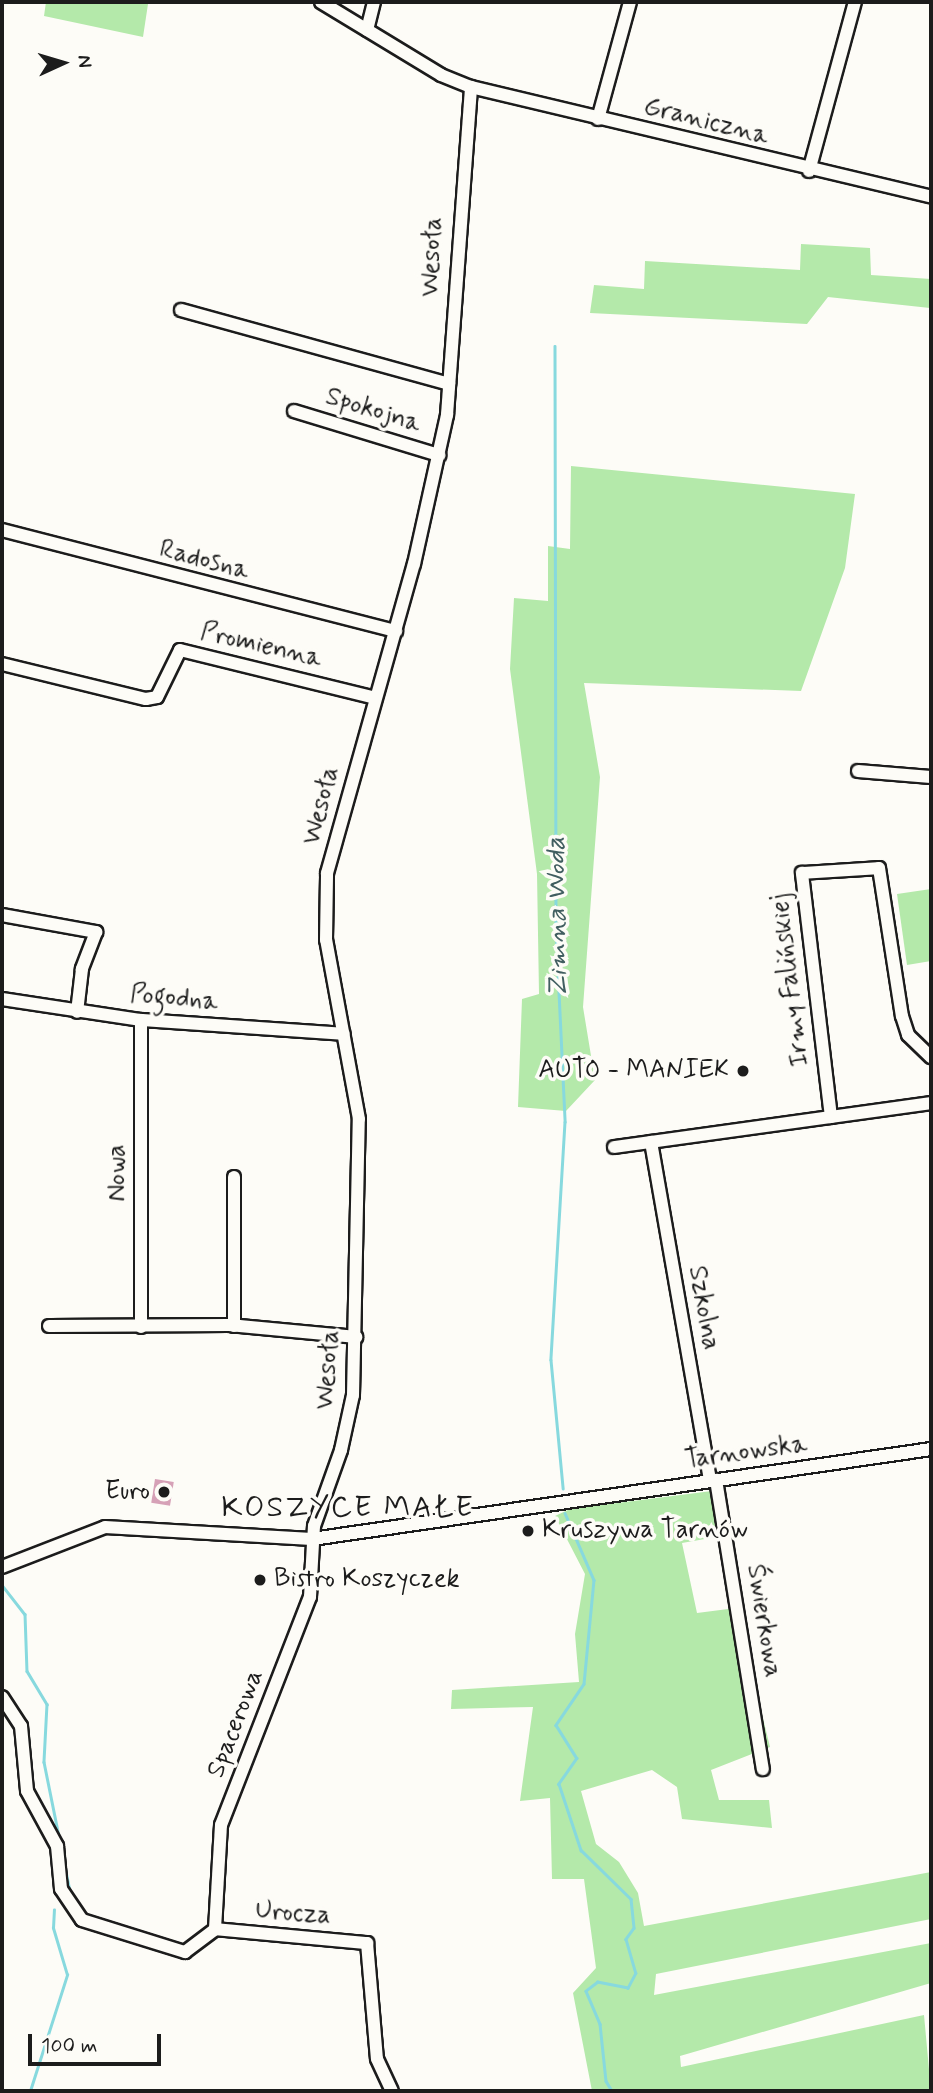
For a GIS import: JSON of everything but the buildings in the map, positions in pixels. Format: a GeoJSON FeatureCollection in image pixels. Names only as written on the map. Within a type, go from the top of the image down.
{"type":"FeatureCollection","features":[{"type":"Feature","properties":{"kind":"street","name":"Graniczna"},"geometry":{"type":"LineString","coordinates":[[321,2],[471,87],[809,171],[931,197]]}},
{"type":"Feature","properties":{"kind":"street"},"geometry":{"type":"LineString","coordinates":[[367,30],[374,2]]}},
{"type":"Feature","properties":{"kind":"street"},"geometry":{"type":"LineString","coordinates":[[597,119],[630,2]]}},
{"type":"Feature","properties":{"kind":"street"},"geometry":{"type":"LineString","coordinates":[[809,171],[855,2]]}},
{"type":"Feature","properties":{"kind":"street","name":"Wesoła"},"geometry":{"type":"LineString","coordinates":[[312,1539],[341,1450],[353,1395],[356,1337],[359,1119],[326,940],[327,873],[396,631],[439,455],[449,384],[471,87]]}},
{"type":"Feature","properties":{"kind":"street"},"geometry":{"type":"LineString","coordinates":[[181,310],[449,384]]}},
{"type":"Feature","properties":{"kind":"street","name":"Spokojna"},"geometry":{"type":"LineString","coordinates":[[294,411],[439,455]]}},
{"type":"Feature","properties":{"kind":"street","name":"Radosna"},"geometry":{"type":"LineString","coordinates":[[2,530],[396,631]]}},
{"type":"Feature","properties":{"kind":"street","name":"Promienna"},"geometry":{"type":"LineString","coordinates":[[2,664],[146,699],[157,697],[180,650],[375,698]]}},
{"type":"Feature","properties":{"kind":"street"},"geometry":{"type":"LineString","coordinates":[[858,772],[931,778]]}},
{"type":"Feature","properties":{"kind":"street","name":"Irmy Falińskiej"},"geometry":{"type":"LineString","coordinates":[[831,1117],[802,873],[879,868],[902,1016],[908,1035],[931,1057]]}},
{"type":"Feature","properties":{"kind":"street"},"geometry":{"type":"LineString","coordinates":[[2,915],[96,932],[82,970],[77,1012]]}},
{"type":"Feature","properties":{"kind":"street","name":"Pogodna"},"geometry":{"type":"LineString","coordinates":[[2,999],[141,1020],[344,1034]]}},
{"type":"Feature","properties":{"kind":"street","name":"Nowa"},"geometry":{"type":"LineString","coordinates":[[141,1020],[141,1327]]}},
{"type":"Feature","properties":{"kind":"street"},"geometry":{"type":"LineString","coordinates":[[614,1147],[931,1103]]}},
{"type":"Feature","properties":{"kind":"street","name":"Szkolna"},"geometry":{"type":"LineString","coordinates":[[651,1142],[713,1481]]}},
{"type":"Feature","properties":{"kind":"street"},"geometry":{"type":"LineString","coordinates":[[234,1177],[234,1326]]}},
{"type":"Feature","properties":{"kind":"street"},"geometry":{"type":"LineString","coordinates":[[49,1326],[234,1326],[356,1337]]}},
{"type":"Feature","properties":{"kind":"street","name":"Tarnowska"},"geometry":{"type":"LineString","coordinates":[[2,1567],[104,1527],[312,1539],[931,1449]]}},
{"type":"Feature","properties":{"kind":"street","name":"Świerkowa"},"geometry":{"type":"LineString","coordinates":[[713,1481],[763,1769]]}},
{"type":"Feature","properties":{"kind":"street","name":"Spacerowa"},"geometry":{"type":"LineString","coordinates":[[215,1929],[221,1825],[310,1597],[312,1539]]}},
{"type":"Feature","properties":{"kind":"street"},"geometry":{"type":"LineString","coordinates":[[2,1697],[21,1726],[27,1791],[57,1846],[61,1889],[82,1920],[185,1952],[215,1929]]}},
{"type":"Feature","properties":{"kind":"street","name":"Urocza"},"geometry":{"type":"LineString","coordinates":[[215,1929],[366,1943],[376,2059],[392,2091]]}},
{"type":"Feature","properties":{"kind":"green space"},"geometry":{"type":"Polygon","coordinates":[[[46,2],[148,4],[143,37],[44,16],[46,2]]]}},
{"type":"Feature","properties":{"kind":"green space"},"geometry":{"type":"Polygon","coordinates":[[[801,244],[870,248],[871,275],[931,279],[931,334],[930,308],[828,297],[807,324],[590,313],[594,285],[644,289],[645,261],[800,270],[801,244]]]}},
{"type":"Feature","properties":{"kind":"green space"},"geometry":{"type":"Polygon","coordinates":[[[571,466],[855,494],[845,568],[801,691],[584,683],[600,777],[583,1007],[595,1080],[566,1111],[518,1107],[522,999],[539,994],[537,874],[510,669],[514,598],[548,601],[548,546],[570,549],[571,466]]]}},
{"type":"Feature","properties":{"kind":"green space"},"geometry":{"type":"Polygon","coordinates":[[[931,889],[931,961],[907,965],[897,894],[931,889]]]}},
{"type":"Feature","properties":{"kind":"green space"},"geometry":{"type":"Polygon","coordinates":[[[712,1491],[722,1536],[682,1543],[697,1613],[736,1608],[770,1747],[711,1770],[719,1800],[769,1800],[772,1828],[682,1819],[677,1787],[652,1770],[581,1791],[596,1844],[619,1862],[638,1893],[644,1926],[931,1872],[931,1919],[656,1974],[654,1995],[931,1943],[931,1983],[680,2056],[681,2067],[924,2015],[931,2091],[592,2091],[573,1993],[596,1968],[584,1879],[552,1879],[550,1798],[520,1801],[533,1707],[451,1709],[452,1690],[579,1682],[575,1634],[585,1574],[555,1516],[570,1509],[712,1491]]]}},
{"type":"Feature","properties":{"kind":"waterway","name":"Zimna Woda"},"geometry":{"type":"LineString","coordinates":[[555,346],[556,928],[565,1122],[551,1360],[563,1488]]}},
{"type":"Feature","properties":{"kind":"waterway","name":"Zimna Woda"},"geometry":{"type":"LineString","coordinates":[[565,1513],[594,1580],[584,1684],[556,1725],[577,1758],[559,1784],[581,1850],[631,1899],[634,1928],[626,1939],[636,1973],[628,1988],[598,1982],[586,1991],[600,2024],[606,2081],[612,2091]]}},
{"type":"Feature","properties":{"kind":"waterway"},"geometry":{"type":"LineString","coordinates":[[2,1585],[25,1614],[27,1671],[47,1704],[44,1762],[70,1891]]}},
{"type":"Feature","properties":{"kind":"waterway"},"geometry":{"type":"LineString","coordinates":[[30,2091],[67,1975],[53,1928],[54,1910]]}},
{"type":"Feature","properties":{"kind":"place","name":"AUTO - MANIEK"},"geometry":{"type":"Point","coordinates":[743,1071]}},
{"type":"Feature","properties":{"kind":"place","name":"Euro"},"geometry":{"type":"Point","coordinates":[164,1492]}},
{"type":"Feature","properties":{"kind":"place","name":"Kruszywa Tarnów"},"geometry":{"type":"Point","coordinates":[528,1531]}},
{"type":"Feature","properties":{"kind":"place","name":"Bistro Koszyczek"},"geometry":{"type":"Point","coordinates":[260,1580]}},
{"type":"Feature","properties":{"kind":"district","name":"KOSZYCE MAŁE"},"geometry":{"type":"Point","coordinates":[348,1508]}}]}
